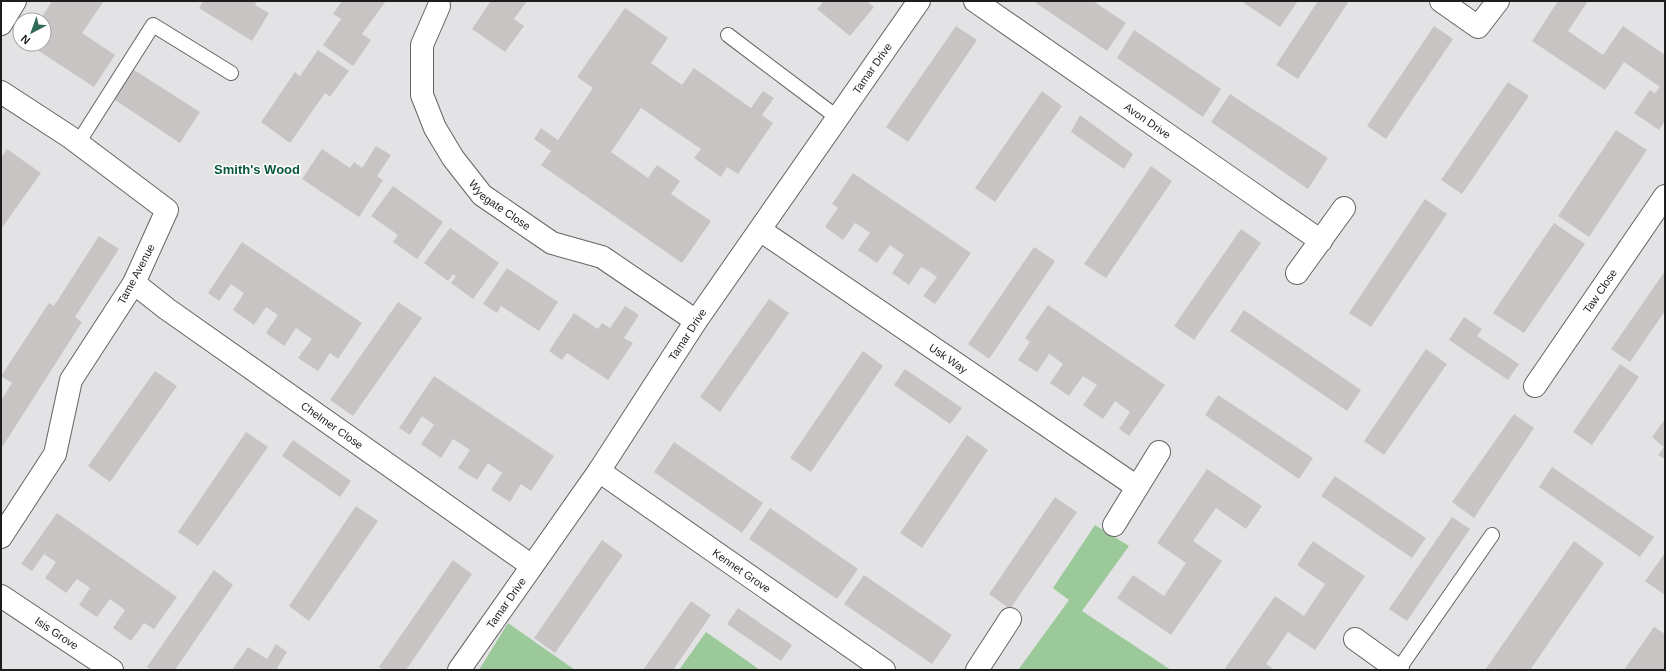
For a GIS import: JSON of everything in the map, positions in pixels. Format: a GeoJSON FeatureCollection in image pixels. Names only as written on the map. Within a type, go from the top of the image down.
{"type":"FeatureCollection","features":[{"type":"Feature","properties":{"kind":"street"},"geometry":{"type":"LineString","coordinates":[[1,24],[15,1]]}},
{"type":"Feature","properties":{"kind":"street","name":"Tamar Drive"},"geometry":{"type":"LineString","coordinates":[[459,670],[599,471],[696,321],[919,1]]}},
{"type":"Feature","properties":{"kind":"street","name":"Avon Drive"},"geometry":{"type":"LineString","coordinates":[[975,1],[1321,241]]}},
{"type":"Feature","properties":{"kind":"street"},"geometry":{"type":"LineString","coordinates":[[1441,1],[1478,26],[1498,1]]}},
{"type":"Feature","properties":{"kind":"street","name":"Wyegate Close"},"geometry":{"type":"LineString","coordinates":[[439,6],[422,45],[422,95],[435,128],[446,146],[482,195],[552,243],[602,257],[696,321]]}},
{"type":"Feature","properties":{"kind":"street","name":"Tame Avenue"},"geometry":{"type":"LineString","coordinates":[[1,92],[78,143],[167,210],[134,283],[72,380],[55,454],[1,537]]}},
{"type":"Feature","properties":{"kind":"street","name":"Taw Close"},"geometry":{"type":"LineString","coordinates":[[1535,386],[1665,196]]}},
{"type":"Feature","properties":{"kind":"street"},"geometry":{"type":"LineString","coordinates":[[1297,273],[1344,208]]}},
{"type":"Feature","properties":{"kind":"street","name":"Usk Way"},"geometry":{"type":"LineString","coordinates":[[760,230],[1137,487]]}},
{"type":"Feature","properties":{"kind":"street","name":"Chelmer Close"},"geometry":{"type":"LineString","coordinates":[[134,283],[167,309],[532,566]]}},
{"type":"Feature","properties":{"kind":"street"},"geometry":{"type":"LineString","coordinates":[[1114,525],[1159,452]]}},
{"type":"Feature","properties":{"kind":"street","name":"Kennet Grove"},"geometry":{"type":"LineString","coordinates":[[599,471],[884,670]]}},
{"type":"Feature","properties":{"kind":"street","name":"Isis Grove"},"geometry":{"type":"LineString","coordinates":[[1,596],[112,670]]}},
{"type":"Feature","properties":{"kind":"street"},"geometry":{"type":"LineString","coordinates":[[977,670],[1010,619]]}},
{"type":"Feature","properties":{"kind":"street"},"geometry":{"type":"LineString","coordinates":[[1355,639],[1398,670]]}},
{"type":"Feature","properties":{"kind":"lane"},"geometry":{"type":"LineString","coordinates":[[78,143],[153,25],[231,72]]}},
{"type":"Feature","properties":{"kind":"lane"},"geometry":{"type":"LineString","coordinates":[[728,35],[838,118]]}},
{"type":"Feature","properties":{"kind":"lane"},"geometry":{"type":"LineString","coordinates":[[1398,670],[1492,535]]}},
{"type":"Feature","properties":{"kind":"green space"},"geometry":{"type":"Polygon","coordinates":[[[1095,525],[1129,546],[1082,611],[1171,670],[1018,670],[1069,600],[1053,588],[1095,525]]]}},
{"type":"Feature","properties":{"kind":"green space"},"geometry":{"type":"Polygon","coordinates":[[[508,623],[575,670],[479,670],[508,623]]]}},
{"type":"Feature","properties":{"kind":"green space"},"geometry":{"type":"Polygon","coordinates":[[[706,632],[760,670],[679,670],[706,632]]]}},
{"type":"Feature","properties":{"kind":"building"},"geometry":{"type":"Polygon","coordinates":[[[52,1],[104,1],[82,33],[115,55],[94,87],[40,52],[52,52],[52,12],[45,12],[52,1]]]}},
{"type":"Feature","properties":{"kind":"building"},"geometry":{"type":"Polygon","coordinates":[[[203,1],[257,1],[255,5],[269,13],[252,41],[199,8],[203,1]]]}},
{"type":"Feature","properties":{"kind":"building"},"geometry":{"type":"Polygon","coordinates":[[[342,1],[386,1],[362,34],[371,40],[353,66],[323,45],[341,19],[333,14],[342,1]]]}},
{"type":"Feature","properties":{"kind":"building"},"geometry":{"type":"Polygon","coordinates":[[[488,1],[527,1],[514,19],[524,26],[505,52],[472,29],[490,2],[488,1]]]}},
{"type":"Feature","properties":{"kind":"building"},"geometry":{"type":"Polygon","coordinates":[[[824,1],[867,1],[874,7],[850,36],[817,9],[824,1]]]}},
{"type":"Feature","properties":{"kind":"building"},"geometry":{"type":"Polygon","coordinates":[[[1033,1],[1093,1],[1126,23],[1107,51],[1033,1]]]}},
{"type":"Feature","properties":{"kind":"building"},"geometry":{"type":"Polygon","coordinates":[[[1241,1],[1298,1],[1280,27],[1241,1]]]}},
{"type":"Feature","properties":{"kind":"building"},"geometry":{"type":"Polygon","coordinates":[[[1318,1],[1349,1],[1298,79],[1276,65],[1318,1]]]}},
{"type":"Feature","properties":{"kind":"building"},"geometry":{"type":"Polygon","coordinates":[[[1558,1],[1588,1],[1568,31],[1603,55],[1623,26],[1665,55],[1665,121],[1659,130],[1634,113],[1650,90],[1655,93],[1660,87],[1624,62],[1605,90],[1532,41],[1558,1]]]}},
{"type":"Feature","properties":{"kind":"building"},"geometry":{"type":"Polygon","coordinates":[[[625,8],[668,38],[651,63],[682,85],[694,68],[751,108],[763,91],[774,98],[762,115],[773,123],[738,174],[727,167],[721,177],[694,158],[701,149],[641,108],[611,152],[648,178],[657,165],[680,181],[671,194],[711,221],[682,263],[541,165],[551,151],[534,139],[541,128],[558,140],[593,88],[577,77],[625,8]]]}},
{"type":"Feature","properties":{"kind":"building"},"geometry":{"type":"Polygon","coordinates":[[[956,26],[977,40],[908,142],[886,127],[956,26]]]}},
{"type":"Feature","properties":{"kind":"building"},"geometry":{"type":"Polygon","coordinates":[[[1434,26],[1453,39],[1386,139],[1367,126],[1434,26]]]}},
{"type":"Feature","properties":{"kind":"building"},"geometry":{"type":"Polygon","coordinates":[[[1134,30],[1221,89],[1203,117],[1117,58],[1134,30]]]}},
{"type":"Feature","properties":{"kind":"building"},"geometry":{"type":"Polygon","coordinates":[[[318,50],[349,71],[330,97],[325,93],[290,143],[261,122],[295,72],[300,76],[318,50]]]}},
{"type":"Feature","properties":{"kind":"building"},"geometry":{"type":"Polygon","coordinates":[[[131,68],[200,112],[180,143],[112,98],[131,68]]]}},
{"type":"Feature","properties":{"kind":"building"},"geometry":{"type":"Polygon","coordinates":[[[1508,82],[1529,96],[1462,194],[1441,180],[1508,82]]]}},
{"type":"Feature","properties":{"kind":"building"},"geometry":{"type":"Polygon","coordinates":[[[1042,91],[1062,106],[995,202],[975,188],[1042,91]]]}},
{"type":"Feature","properties":{"kind":"building"},"geometry":{"type":"Polygon","coordinates":[[[1230,94],[1328,158],[1308,189],[1211,122],[1230,94]]]}},
{"type":"Feature","properties":{"kind":"building"},"geometry":{"type":"Polygon","coordinates":[[[1080,115],[1133,154],[1124,169],[1071,132],[1080,115]]]}},
{"type":"Feature","properties":{"kind":"building"},"geometry":{"type":"Polygon","coordinates":[[[1616,130],[1647,150],[1589,237],[1558,216],[1616,130]]]}},
{"type":"Feature","properties":{"kind":"building"},"geometry":{"type":"Polygon","coordinates":[[[376,146],[391,155],[377,176],[383,180],[359,217],[302,179],[322,149],[350,168],[354,162],[362,168],[376,146]]]}},
{"type":"Feature","properties":{"kind":"building"},"geometry":{"type":"Polygon","coordinates":[[[7,149],[41,173],[1,229],[1,158],[7,149]]]}},
{"type":"Feature","properties":{"kind":"building"},"geometry":{"type":"Polygon","coordinates":[[[1151,166],[1172,181],[1106,278],[1084,264],[1151,166]]]}},
{"type":"Feature","properties":{"kind":"building"},"geometry":{"type":"Polygon","coordinates":[[[853,173],[971,253],[935,304],[923,296],[937,277],[930,272],[921,267],[909,285],[892,273],[904,255],[890,245],[877,263],[858,250],[870,233],[863,228],[855,223],[843,240],[825,227],[838,208],[832,204],[853,173]]]}},
{"type":"Feature","properties":{"kind":"building"},"geometry":{"type":"Polygon","coordinates":[[[393,186],[443,222],[417,259],[393,242],[398,235],[371,216],[393,186]]]}},
{"type":"Feature","properties":{"kind":"building"},"geometry":{"type":"Polygon","coordinates":[[[1425,199],[1447,214],[1371,327],[1349,313],[1425,199]]]}},
{"type":"Feature","properties":{"kind":"building"},"geometry":{"type":"Polygon","coordinates":[[[1554,223],[1585,244],[1524,333],[1493,313],[1554,223]]]}},
{"type":"Feature","properties":{"kind":"building"},"geometry":{"type":"Polygon","coordinates":[[[450,228],[499,263],[473,299],[451,283],[456,276],[453,274],[448,281],[424,263],[450,228]]]}},
{"type":"Feature","properties":{"kind":"building"},"geometry":{"type":"Polygon","coordinates":[[[1241,229],[1261,243],[1194,340],[1174,326],[1241,229]]]}},
{"type":"Feature","properties":{"kind":"building"},"geometry":{"type":"Polygon","coordinates":[[[99,236],[119,249],[75,317],[82,322],[1,449],[1,400],[12,383],[1,376],[49,303],[54,306],[99,236]]]}},
{"type":"Feature","properties":{"kind":"building"},"geometry":{"type":"Polygon","coordinates":[[[242,242],[362,323],[338,359],[330,353],[318,371],[298,358],[312,339],[296,328],[284,346],[266,333],[278,315],[266,307],[254,325],[233,310],[244,293],[231,284],[219,301],[208,293],[242,242]]]}},
{"type":"Feature","properties":{"kind":"building"},"geometry":{"type":"Polygon","coordinates":[[[1034,247],[1055,261],[989,359],[968,344],[1034,247]]]}},
{"type":"Feature","properties":{"kind":"building"},"geometry":{"type":"Polygon","coordinates":[[[507,268],[558,302],[539,331],[501,306],[497,313],[483,304],[507,268]]]}},
{"type":"Feature","properties":{"kind":"building"},"geometry":{"type":"Polygon","coordinates":[[[1665,271],[1665,311],[1630,362],[1611,349],[1665,271]]]}},
{"type":"Feature","properties":{"kind":"building"},"geometry":{"type":"Polygon","coordinates":[[[769,299],[789,313],[720,412],[700,397],[769,299]]]}},
{"type":"Feature","properties":{"kind":"building"},"geometry":{"type":"Polygon","coordinates":[[[398,302],[422,318],[353,416],[330,400],[398,302]]]}},
{"type":"Feature","properties":{"kind":"building"},"geometry":{"type":"Polygon","coordinates":[[[1048,305],[1165,385],[1129,436],[1119,429],[1130,412],[1115,401],[1103,419],[1083,405],[1097,385],[1083,376],[1069,396],[1050,383],[1063,364],[1055,358],[1049,354],[1037,372],[1018,360],[1030,342],[1025,338],[1048,305]]]}},
{"type":"Feature","properties":{"kind":"building"},"geometry":{"type":"Polygon","coordinates":[[[625,306],[639,315],[624,338],[633,343],[608,380],[567,353],[562,360],[549,351],[574,313],[598,329],[602,323],[610,328],[625,306]]]}},
{"type":"Feature","properties":{"kind":"building"},"geometry":{"type":"Polygon","coordinates":[[[1244,310],[1361,390],[1347,411],[1230,331],[1244,310]]]}},
{"type":"Feature","properties":{"kind":"building"},"geometry":{"type":"Polygon","coordinates":[[[1464,317],[1482,329],[1477,336],[1519,364],[1508,380],[1449,340],[1464,317]]]}},
{"type":"Feature","properties":{"kind":"building"},"geometry":{"type":"Polygon","coordinates":[[[1426,349],[1447,364],[1384,455],[1364,441],[1426,349]]]}},
{"type":"Feature","properties":{"kind":"building"},"geometry":{"type":"Polygon","coordinates":[[[863,351],[883,366],[811,472],[790,458],[863,351]]]}},
{"type":"Feature","properties":{"kind":"building"},"geometry":{"type":"Polygon","coordinates":[[[1620,364],[1639,377],[1592,445],[1573,432],[1620,364]]]}},
{"type":"Feature","properties":{"kind":"building"},"geometry":{"type":"Polygon","coordinates":[[[905,369],[962,408],[950,424],[894,385],[905,369]]]}},
{"type":"Feature","properties":{"kind":"building"},"geometry":{"type":"Polygon","coordinates":[[[155,371],[177,386],[110,482],[88,466],[155,371]]]}},
{"type":"Feature","properties":{"kind":"building"},"geometry":{"type":"Polygon","coordinates":[[[434,376],[554,456],[531,491],[521,484],[510,502],[491,490],[502,473],[488,463],[477,480],[458,468],[470,450],[453,439],[441,458],[421,444],[434,425],[422,416],[410,435],[399,428],[434,376]]]}},
{"type":"Feature","properties":{"kind":"building"},"geometry":{"type":"Polygon","coordinates":[[[1218,395],[1313,458],[1299,479],[1205,415],[1218,395]]]}},
{"type":"Feature","properties":{"kind":"building"},"geometry":{"type":"Polygon","coordinates":[[[1514,414],[1534,428],[1474,518],[1452,502],[1514,414]]]}},
{"type":"Feature","properties":{"kind":"building"},"geometry":{"type":"Polygon","coordinates":[[[1665,419],[1665,459],[1658,455],[1664,447],[1652,437],[1665,419]]]}},
{"type":"Feature","properties":{"kind":"building"},"geometry":{"type":"Polygon","coordinates":[[[246,432],[268,447],[198,546],[178,532],[246,432]]]}},
{"type":"Feature","properties":{"kind":"building"},"geometry":{"type":"Polygon","coordinates":[[[967,435],[988,450],[922,548],[900,533],[967,435]]]}},
{"type":"Feature","properties":{"kind":"building"},"geometry":{"type":"Polygon","coordinates":[[[293,440],[351,481],[340,497],[282,456],[293,440]]]}},
{"type":"Feature","properties":{"kind":"building"},"geometry":{"type":"Polygon","coordinates":[[[674,442],[763,503],[742,533],[654,472],[674,442]]]}},
{"type":"Feature","properties":{"kind":"building"},"geometry":{"type":"Polygon","coordinates":[[[1552,467],[1654,537],[1640,557],[1539,487],[1552,467]]]}},
{"type":"Feature","properties":{"kind":"building"},"geometry":{"type":"Polygon","coordinates":[[[1207,469],[1262,506],[1246,529],[1216,508],[1193,541],[1222,561],[1171,635],[1117,598],[1133,575],[1164,596],[1186,563],[1157,543],[1207,469]]]}},
{"type":"Feature","properties":{"kind":"building"},"geometry":{"type":"Polygon","coordinates":[[[1335,476],[1426,538],[1412,558],[1321,496],[1335,476]]]}},
{"type":"Feature","properties":{"kind":"building"},"geometry":{"type":"Polygon","coordinates":[[[1055,497],[1077,512],[1010,609],[989,594],[1055,497]]]}},
{"type":"Feature","properties":{"kind":"building"},"geometry":{"type":"Polygon","coordinates":[[[356,506],[378,521],[309,621],[289,606],[356,506]]]}},
{"type":"Feature","properties":{"kind":"building"},"geometry":{"type":"Polygon","coordinates":[[[770,508],[858,569],[837,599],[749,539],[770,508]]]}},
{"type":"Feature","properties":{"kind":"building"},"geometry":{"type":"Polygon","coordinates":[[[57,513],[177,597],[154,629],[144,623],[131,641],[113,628],[125,610],[110,599],[97,617],[79,605],[90,588],[77,579],[66,593],[45,578],[56,562],[44,554],[32,571],[21,564],[57,513]]]}},
{"type":"Feature","properties":{"kind":"building"},"geometry":{"type":"Polygon","coordinates":[[[1452,517],[1470,529],[1407,621],[1389,609],[1452,517]]]}},
{"type":"Feature","properties":{"kind":"building"},"geometry":{"type":"Polygon","coordinates":[[[602,540],[623,555],[555,653],[534,638],[602,540]]]}},
{"type":"Feature","properties":{"kind":"building"},"geometry":{"type":"Polygon","coordinates":[[[1313,541],[1365,576],[1315,650],[1288,632],[1266,664],[1275,670],[1224,670],[1275,596],[1304,616],[1325,584],[1297,565],[1313,541]]]}},
{"type":"Feature","properties":{"kind":"building"},"geometry":{"type":"Polygon","coordinates":[[[1574,541],[1604,563],[1530,670],[1485,670],[1574,541]]]}},
{"type":"Feature","properties":{"kind":"building"},"geometry":{"type":"Polygon","coordinates":[[[1665,553],[1665,595],[1645,581],[1665,553]]]}},
{"type":"Feature","properties":{"kind":"building"},"geometry":{"type":"Polygon","coordinates":[[[453,560],[472,574],[406,670],[383,670],[379,667],[453,560]]]}},
{"type":"Feature","properties":{"kind":"building"},"geometry":{"type":"Polygon","coordinates":[[[214,570],[233,585],[175,670],[151,670],[147,667],[214,570]]]}},
{"type":"Feature","properties":{"kind":"building"},"geometry":{"type":"Polygon","coordinates":[[[864,575],[952,635],[932,664],[844,604],[864,575]]]}},
{"type":"Feature","properties":{"kind":"building"},"geometry":{"type":"Polygon","coordinates":[[[691,601],[711,615],[673,670],[643,670],[691,601]]]}},
{"type":"Feature","properties":{"kind":"building"},"geometry":{"type":"Polygon","coordinates":[[[738,608],[792,645],[781,661],[727,624],[738,608]]]}},
{"type":"Feature","properties":{"kind":"building"},"geometry":{"type":"Polygon","coordinates":[[[1654,627],[1665,634],[1665,666],[1663,670],[1624,670],[1654,627]]]}},
{"type":"Feature","properties":{"kind":"building"},"geometry":{"type":"Polygon","coordinates":[[[276,644],[287,652],[277,668],[279,670],[232,670],[248,647],[267,659],[276,644]]]}},
{"type":"Feature","properties":{"kind":"district","name":"Smith's Wood"},"geometry":{"type":"Point","coordinates":[257,169]}}]}
